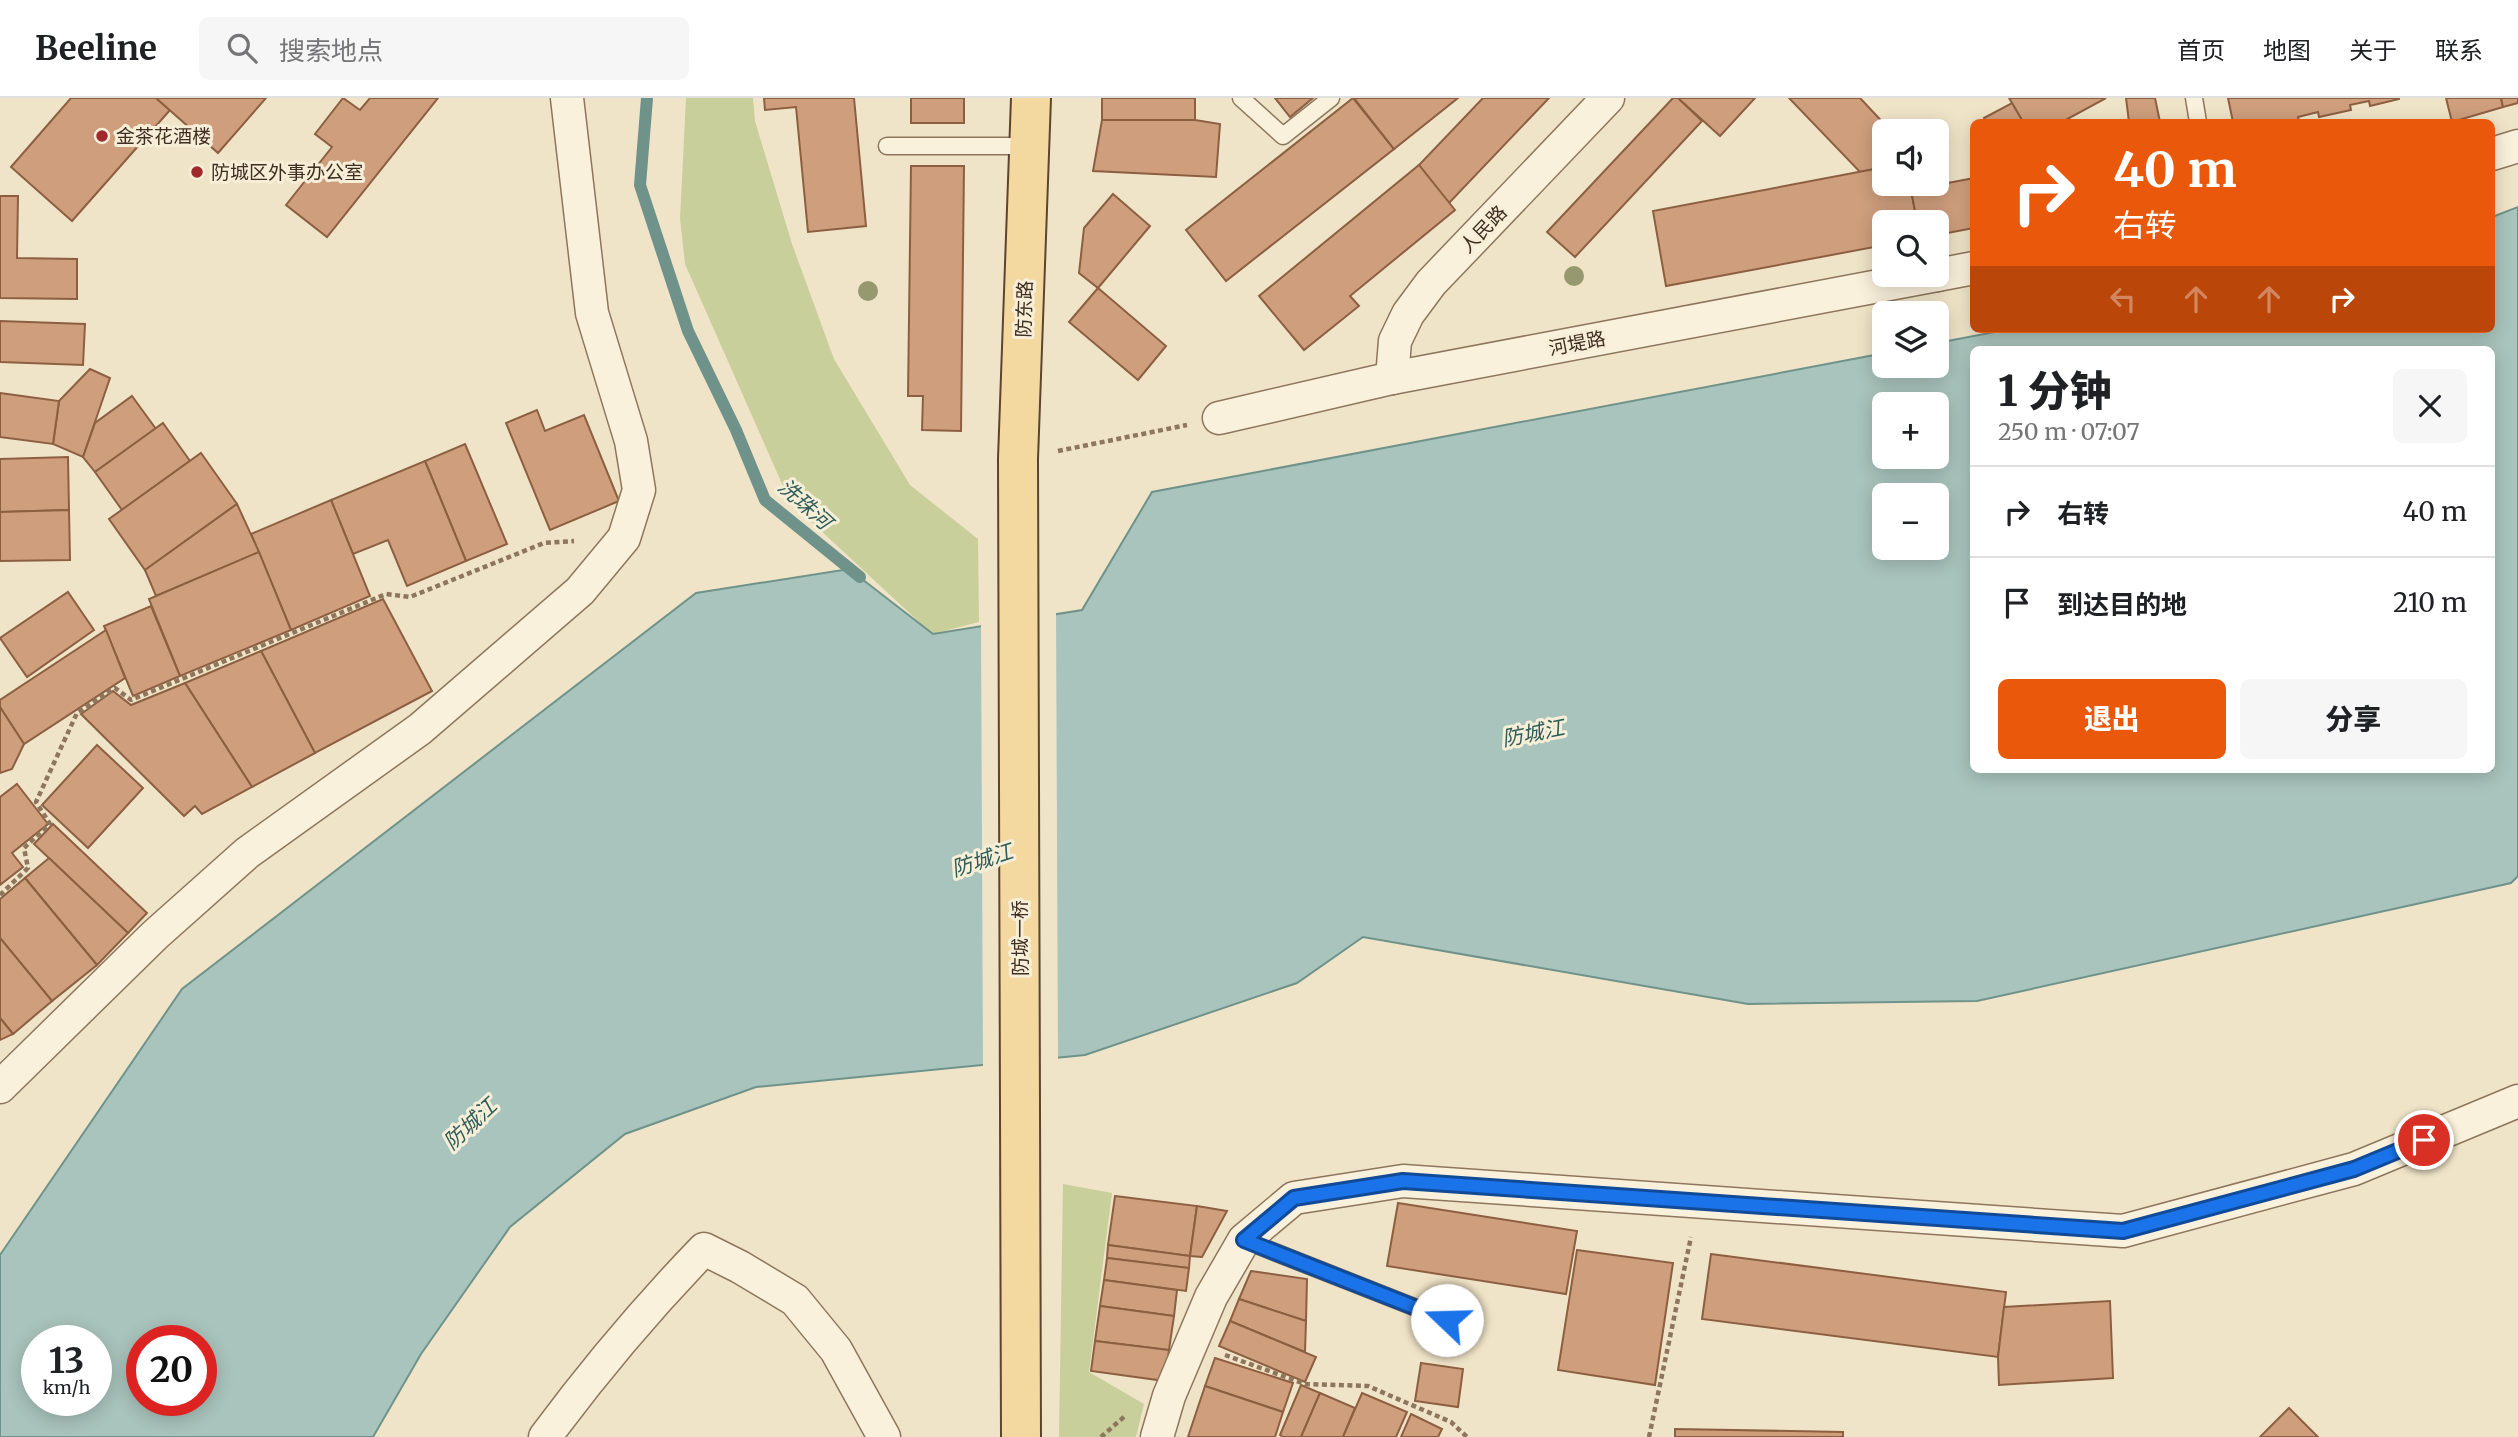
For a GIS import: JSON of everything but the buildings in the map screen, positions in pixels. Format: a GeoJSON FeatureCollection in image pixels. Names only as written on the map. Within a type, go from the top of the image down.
{"type":"FeatureCollection","features":[{"type":"Feature","properties":{"kind":"main road","name":"防东路"},"geometry":{"type":"LineString","coordinates":[[1019,520],[1018,459],[1031,98]]}},
{"type":"Feature","properties":{"kind":"main road","name":"防城一桥"},"geometry":{"type":"LineString","coordinates":[[1019,520],[1021,1437]]}},
{"type":"Feature","properties":{"kind":"street"},"geometry":{"type":"LineString","coordinates":[[0,1087],[155,935],[247,853],[420,729],[580,592],[624,538],[639,490],[631,441],[592,313],[567,98]]}},
{"type":"Feature","properties":{"kind":"street","name":"人民路"},"geometry":{"type":"LineString","coordinates":[[1392,377],[1395,341],[1408,314],[1432,283],[1608,98]]}},
{"type":"Feature","properties":{"kind":"street"},"geometry":{"type":"LineString","coordinates":[[2495,153],[2518,146]]}},
{"type":"Feature","properties":{"kind":"street","name":"河堤路"},"geometry":{"type":"LineString","coordinates":[[1949,273],[1970,269]]}},
{"type":"Feature","properties":{"kind":"street","name":"河堤路"},"geometry":{"type":"LineString","coordinates":[[1219,418],[1392,377],[1873,287]]}},
{"type":"Feature","properties":{"kind":"street"},"geometry":{"type":"LineString","coordinates":[[1157,1437],[1169,1396],[1211,1297],[1244,1240],[1294,1198],[1403,1181],[2123,1231],[2354,1169],[2518,1101]]}},
{"type":"Feature","properties":{"kind":"street"},"geometry":{"type":"LineString","coordinates":[[545,1437],[597,1367],[661,1293],[704,1249],[795,1300],[836,1350],[884,1437]]}},
{"type":"Feature","properties":{"kind":"lane"},"geometry":{"type":"LineString","coordinates":[[1241,98],[1283,136],[1331,98]]}},
{"type":"Feature","properties":{"kind":"lane"},"geometry":{"type":"LineString","coordinates":[[2193,98],[2198,119]]}},
{"type":"Feature","properties":{"kind":"lane"},"geometry":{"type":"LineString","coordinates":[[887,146],[1030,146]]}},
{"type":"Feature","properties":{"kind":"lane"},"geometry":{"type":"LineString","coordinates":[[1244,1240],[1447,1320]]}},
{"type":"Feature","properties":{"kind":"path"},"geometry":{"type":"LineString","coordinates":[[1018,459],[1219,418]]}},
{"type":"Feature","properties":{"kind":"path"},"geometry":{"type":"LineString","coordinates":[[0,895],[28,868],[24,848],[50,824],[36,802],[77,713],[115,688],[131,700],[386,594],[410,597],[544,543],[624,538]]}},
{"type":"Feature","properties":{"kind":"path"},"geometry":{"type":"LineString","coordinates":[[1649,1437],[1698,1202]]}},
{"type":"Feature","properties":{"kind":"path"},"geometry":{"type":"LineString","coordinates":[[1191,1343],[1305,1384],[1368,1386],[1451,1422],[1467,1437]]}},
{"type":"Feature","properties":{"kind":"green space"},"geometry":{"type":"Polygon","coordinates":[[[686,98],[753,98],[755,121],[792,244],[834,359],[910,485],[978,539],[979,622],[932,634],[790,502],[685,264],[680,219],[686,98]]]}},
{"type":"Feature","properties":{"kind":"green space"},"geometry":{"type":"Polygon","coordinates":[[[1063,1184],[1112,1193],[1089,1372],[1144,1404],[1136,1437],[1059,1437],[1063,1184]]]}},
{"type":"Feature","properties":{"kind":"water","name":"防城江"},"geometry":{"type":"Polygon","coordinates":[[[2518,207],[2518,876],[2511,883],[1977,1001],[1748,1004],[1363,937],[1297,983],[1085,1055],[756,1087],[625,1134],[510,1227],[421,1354],[373,1437],[0,1437],[0,1255],[182,989],[696,593],[849,569],[933,634],[1082,610],[1152,492],[1872,355],[1872,378],[1949,378],[1949,341],[1989,333],[2495,333],[2495,216],[2518,207]]]}},
{"type":"Feature","properties":{"kind":"pier"},"geometry":{"type":"Polygon","coordinates":[[[1056,610],[1058,1062],[983,1070],[981,623],[1056,610]]]}},
{"type":"Feature","properties":{"kind":"waterway","name":"洗珠河"},"geometry":{"type":"LineString","coordinates":[[647,98],[640,185],[688,331],[736,430],[765,500],[860,577]]}},
{"type":"Feature","properties":{"kind":"place","name":"金茶花酒楼"},"geometry":{"type":"Point","coordinates":[102,136]}},
{"type":"Feature","properties":{"kind":"place","name":"防城区外事办公室"},"geometry":{"type":"Point","coordinates":[197,172]}},
{"type":"Feature","properties":{"kind":"route"},"geometry":{"type":"LineString","coordinates":[[1447,1320],[1244,1240],[1294,1198],[1403,1181],[2123,1231],[2354,1169],[2424,1140]]}}]}
